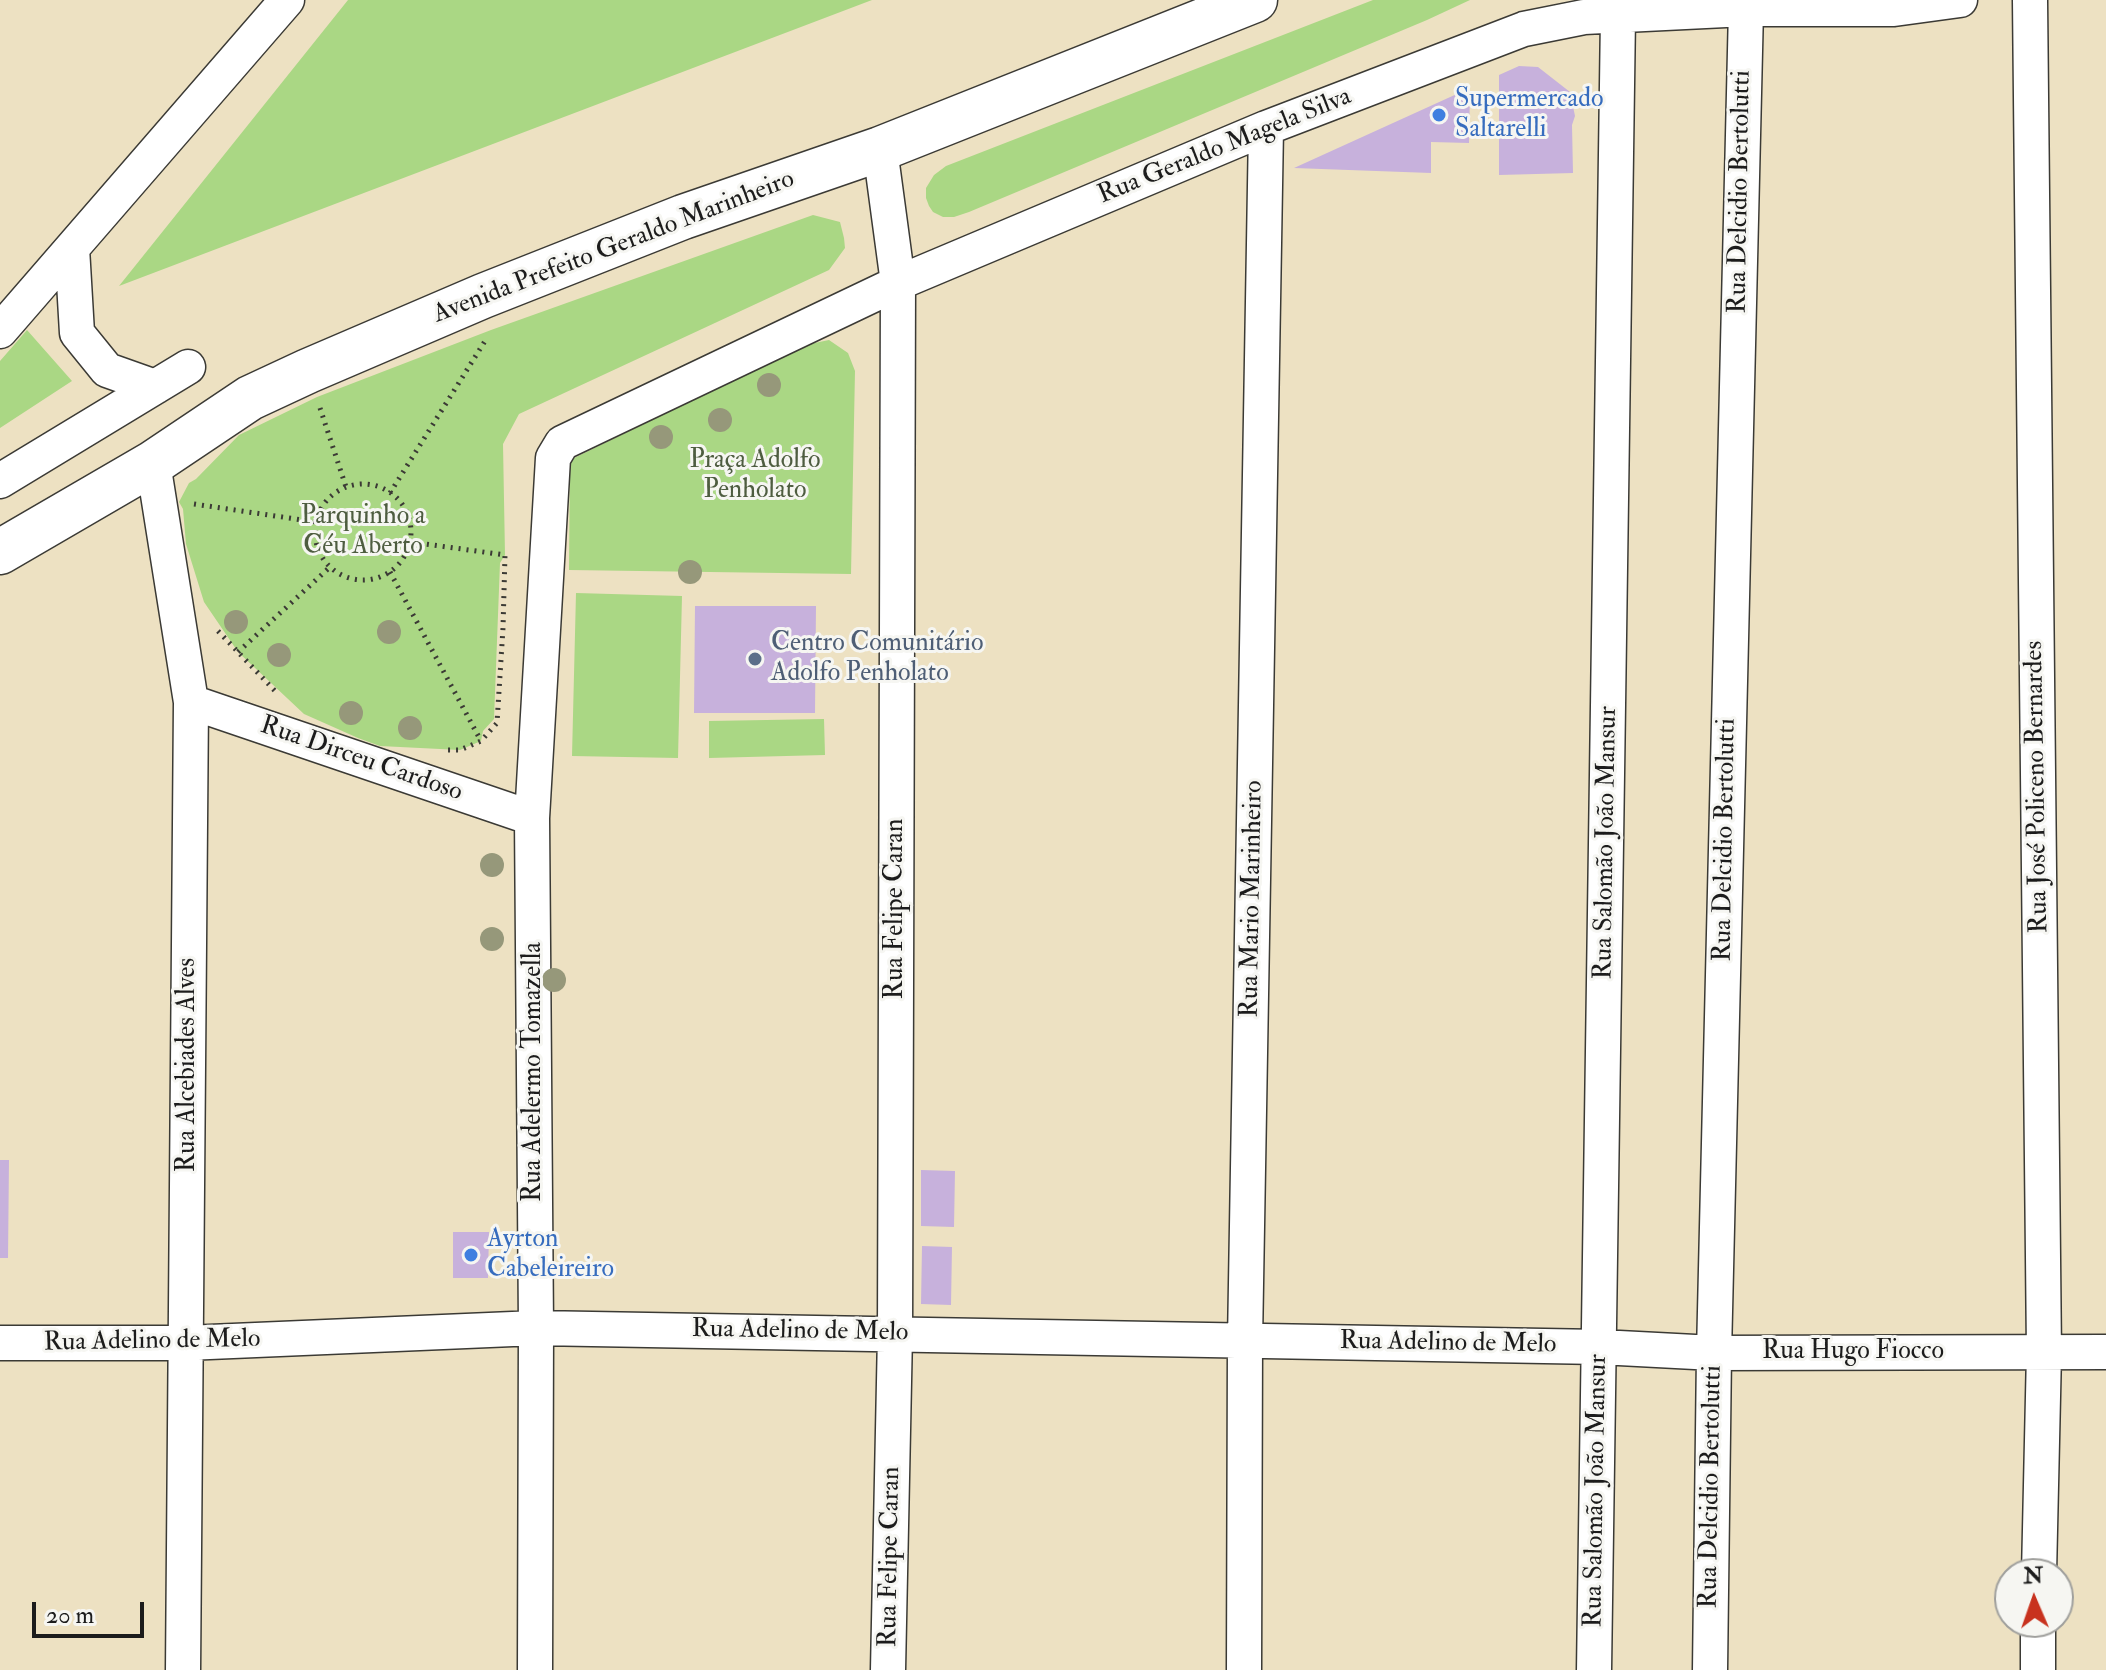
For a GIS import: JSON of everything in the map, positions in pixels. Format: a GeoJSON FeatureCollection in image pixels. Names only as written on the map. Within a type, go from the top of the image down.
{"type":"FeatureCollection","features":[{"type":"Feature","properties":{"kind":"main road","name":"Avenida Prefeito Geraldo Marinheiro"},"geometry":{"type":"LineString","coordinates":[[0,552],[153,463],[250,398],[308,371],[483,296],[683,217],[880,149],[1255,0]]}},
{"type":"Feature","properties":{"kind":"street"},"geometry":{"type":"LineString","coordinates":[[0,331],[287,0]]}},
{"type":"Feature","properties":{"kind":"street","name":"Rua Geraldo Magela Silva"},"geometry":{"type":"LineString","coordinates":[[552,474],[553,458],[562,443],[898,283],[1266,128],[1524,29],[1584,17],[1746,9],[1894,9],[1960,0]]}},
{"type":"Feature","properties":{"kind":"street","name":"Rua José Policeno Bernardes"},"geometry":{"type":"LineString","coordinates":[[2030,0],[2044,1352],[2039,1558]]}},
{"type":"Feature","properties":{"kind":"street","name":"Rua Delcidio Bertolutti"},"geometry":{"type":"LineString","coordinates":[[1710,1670],[1714,1353],[1746,9]]}},
{"type":"Feature","properties":{"kind":"street","name":"Rua Salomão João Mansur"},"geometry":{"type":"LineString","coordinates":[[1594,1670],[1618,16]]}},
{"type":"Feature","properties":{"kind":"street","name":"Rua Mario Marinheiro"},"geometry":{"type":"LineString","coordinates":[[1244,1670],[1245,1341],[1266,128]]}},
{"type":"Feature","properties":{"kind":"street","name":"Rua Felipe Caran"},"geometry":{"type":"LineString","coordinates":[[880,149],[898,283],[895,1334],[888,1670]]}},
{"type":"Feature","properties":{"kind":"street"},"geometry":{"type":"LineString","coordinates":[[72,248],[77,333],[107,370],[155,387]]}},
{"type":"Feature","properties":{"kind":"street"},"geometry":{"type":"LineString","coordinates":[[0,481],[188,367]]}},
{"type":"Feature","properties":{"kind":"street","name":"Rua Alcebiades Alves"},"geometry":{"type":"LineString","coordinates":[[153,463],[191,702],[183,1670]]}},
{"type":"Feature","properties":{"kind":"street","name":"Rua Adelermo Tomazella"},"geometry":{"type":"LineString","coordinates":[[535,1670],[532,818],[552,474]]}},
{"type":"Feature","properties":{"kind":"street","name":"Rua Dirceu Cardoso"},"geometry":{"type":"LineString","coordinates":[[191,702],[532,818]]}},
{"type":"Feature","properties":{"kind":"street","name":"Rua Adelino de Melo"},"geometry":{"type":"LineString","coordinates":[[0,1343],[186,1343],[536,1328],[1600,1347]]}},
{"type":"Feature","properties":{"kind":"street","name":"Rua Hugo Fiocco"},"geometry":{"type":"LineString","coordinates":[[1600,1347],[1714,1353],[2106,1352]]}},
{"type":"Feature","properties":{"kind":"street"},"geometry":{"type":"LineString","coordinates":[[2038,1638],[2038,1670]]}},
{"type":"Feature","properties":{"kind":"path"},"geometry":{"type":"LineString","coordinates":[[390,493],[491,330]]}},
{"type":"Feature","properties":{"kind":"path"},"geometry":{"type":"LineString","coordinates":[[317,397],[346,487]]}},
{"type":"Feature","properties":{"kind":"path"},"geometry":{"type":"LineString","coordinates":[[362,484],[390,493],[402,504],[409,518],[411,542],[401,561],[390,572],[375,579],[359,580],[343,576],[330,567],[320,554],[315,538],[316,522],[322,507],[346,487],[362,484]]}},
{"type":"Feature","properties":{"kind":"path"},"geometry":{"type":"LineString","coordinates":[[194,504],[316,522]]}},
{"type":"Feature","properties":{"kind":"path"},"geometry":{"type":"LineString","coordinates":[[411,542],[505,555],[497,723],[481,741],[460,750],[437,751]]}},
{"type":"Feature","properties":{"kind":"path"},"geometry":{"type":"LineString","coordinates":[[238,652],[330,567]]}},
{"type":"Feature","properties":{"kind":"path"},"geometry":{"type":"LineString","coordinates":[[390,572],[481,741]]}},
{"type":"Feature","properties":{"kind":"path"},"geometry":{"type":"LineString","coordinates":[[214,627],[282,697]]}},
{"type":"Feature","properties":{"kind":"green space"},"geometry":{"type":"Polygon","coordinates":[[[348,0],[872,0],[119,286],[348,0]]]}},
{"type":"Feature","properties":{"kind":"green space"},"geometry":{"type":"Polygon","coordinates":[[[1373,0],[1470,0],[969,212],[943,217],[929,206],[926,188],[934,175],[946,166],[1373,0]]]}},
{"type":"Feature","properties":{"kind":"green space","name":"Parquinho a Céu Aberto"},"geometry":{"type":"Polygon","coordinates":[[[813,215],[840,222],[845,248],[829,270],[519,414],[503,444],[505,555],[500,563],[494,719],[483,731],[481,741],[460,750],[380,746],[358,738],[304,714],[238,652],[204,602],[186,544],[183,509],[179,502],[189,483],[239,435],[317,397],[491,330],[813,215]]]}},
{"type":"Feature","properties":{"kind":"green space"},"geometry":{"type":"Polygon","coordinates":[[[27,330],[72,381],[0,428],[0,361],[27,330]]]}},
{"type":"Feature","properties":{"kind":"green space","name":"Praça Adolfo Penholato"},"geometry":{"type":"Polygon","coordinates":[[[829,340],[848,353],[855,371],[851,574],[569,570],[570,460],[805,345],[829,340]]]}},
{"type":"Feature","properties":{"kind":"green space"},"geometry":{"type":"Polygon","coordinates":[[[576,593],[682,596],[678,758],[572,756],[576,593]]]}},
{"type":"Feature","properties":{"kind":"green space"},"geometry":{"type":"Polygon","coordinates":[[[824,719],[825,755],[709,758],[709,721],[824,719]]]}},
{"type":"Feature","properties":{"kind":"building"},"geometry":{"type":"Polygon","coordinates":[[[1519,66],[1538,67],[1570,92],[1575,116],[1572,125],[1573,173],[1499,175],[1499,75],[1519,66]]]}},
{"type":"Feature","properties":{"kind":"building","name":"Supermercado Saltarelli"},"geometry":{"type":"Polygon","coordinates":[[[1470,88],[1469,143],[1431,142],[1431,173],[1294,168],[1470,88]]]}},
{"type":"Feature","properties":{"kind":"building","name":"Centro Comunitário Adolfo Penholato"},"geometry":{"type":"Polygon","coordinates":[[[695,606],[816,606],[815,713],[694,713],[695,606]]]}},
{"type":"Feature","properties":{"kind":"building"},"geometry":{"type":"Polygon","coordinates":[[[0,1160],[9,1160],[8,1258],[0,1258],[0,1160]]]}},
{"type":"Feature","properties":{"kind":"building"},"geometry":{"type":"Polygon","coordinates":[[[921,1170],[955,1171],[954,1227],[921,1226],[921,1170]]]}},
{"type":"Feature","properties":{"kind":"building","name":"Ayrton Cabeleireiro"},"geometry":{"type":"Polygon","coordinates":[[[453,1232],[489,1232],[488,1278],[453,1278],[453,1232]]]}},
{"type":"Feature","properties":{"kind":"building"},"geometry":{"type":"Polygon","coordinates":[[[922,1246],[952,1247],[951,1305],[921,1304],[922,1246]]]}},
{"type":"Feature","properties":{"kind":"place","name":"Supermercado Saltarelli"},"geometry":{"type":"Point","coordinates":[1439,115]}},
{"type":"Feature","properties":{"kind":"place","name":"Centro Comunitário Adolfo Penholato"},"geometry":{"type":"Point","coordinates":[755,659]}},
{"type":"Feature","properties":{"kind":"place","name":"Ayrton Cabeleireiro"},"geometry":{"type":"Point","coordinates":[471,1255]}}]}
